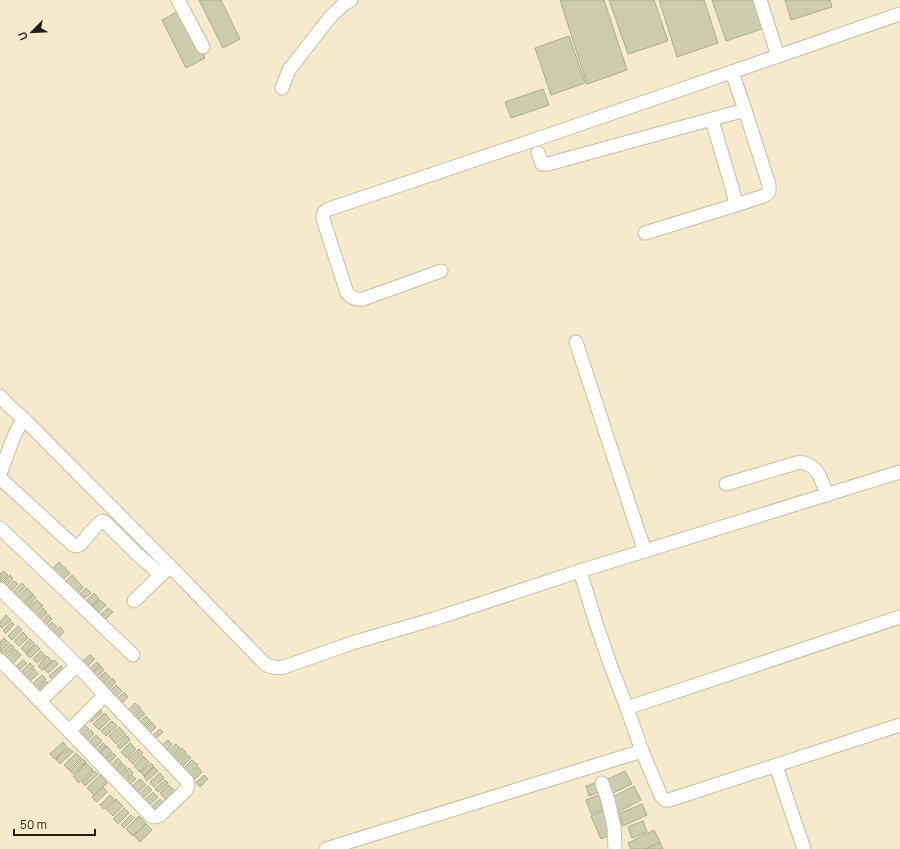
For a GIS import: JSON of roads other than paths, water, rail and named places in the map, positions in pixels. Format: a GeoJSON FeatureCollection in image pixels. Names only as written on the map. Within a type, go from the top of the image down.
{"type":"FeatureCollection","features":[{"type":"Feature","properties":{"kind":"street"},"geometry":{"type":"LineString","coordinates":[[178,0],[203,48]]}},
{"type":"Feature","properties":{"kind":"street"},"geometry":{"type":"LineString","coordinates":[[282,88],[289,70],[331,16],[344,4],[351,0]]}},
{"type":"Feature","properties":{"kind":"street"},"geometry":{"type":"LineString","coordinates":[[760,0],[778,56]]}},
{"type":"Feature","properties":{"kind":"street"},"geometry":{"type":"LineString","coordinates":[[441,271],[364,299],[358,300],[353,298],[347,293],[323,219],[323,214],[329,208],[900,14]]}},
{"type":"Feature","properties":{"kind":"street"},"geometry":{"type":"LineString","coordinates":[[645,233],[764,196],[769,192],[769,185],[732,72]]}},
{"type":"Feature","properties":{"kind":"street"},"geometry":{"type":"LineString","coordinates":[[538,153],[542,164],[548,164],[745,110]]}},
{"type":"Feature","properties":{"kind":"street"},"geometry":{"type":"LineString","coordinates":[[712,120],[736,205]]}},
{"type":"Feature","properties":{"kind":"street"},"geometry":{"type":"LineString","coordinates":[[576,342],[645,551]]}},
{"type":"Feature","properties":{"kind":"street"},"geometry":{"type":"LineString","coordinates":[[0,396],[23,418],[165,570],[265,664],[278,668],[580,571],[900,472]]}},
{"type":"Feature","properties":{"kind":"street"},"geometry":{"type":"LineString","coordinates":[[0,474],[6,439],[23,418]]}},
{"type":"Feature","properties":{"kind":"street"},"geometry":{"type":"LineString","coordinates":[[726,484],[800,462],[808,464],[814,468],[818,473],[827,495]]}},
{"type":"Feature","properties":{"kind":"street"},"geometry":{"type":"LineString","coordinates":[[0,478],[73,545],[77,546],[81,544],[98,524],[104,521],[137,554],[165,570]]}},
{"type":"Feature","properties":{"kind":"street"},"geometry":{"type":"LineString","coordinates":[[0,528],[133,655]]}},
{"type":"Feature","properties":{"kind":"street"},"geometry":{"type":"LineString","coordinates":[[134,601],[165,570]]}},
{"type":"Feature","properties":{"kind":"street"},"geometry":{"type":"LineString","coordinates":[[580,571],[600,637],[642,751],[664,800],[776,766],[900,725]]}},
{"type":"Feature","properties":{"kind":"street"},"geometry":{"type":"LineString","coordinates":[[0,589],[77,665],[187,781],[188,786],[186,790],[159,816],[152,816],[0,660]]}},
{"type":"Feature","properties":{"kind":"street"},"geometry":{"type":"LineString","coordinates":[[627,708],[900,617]]}},
{"type":"Feature","properties":{"kind":"street"},"geometry":{"type":"LineString","coordinates":[[40,701],[77,665]]}},
{"type":"Feature","properties":{"kind":"street"},"geometry":{"type":"LineString","coordinates":[[69,731],[105,695]]}},
{"type":"Feature","properties":{"kind":"street"},"geometry":{"type":"LineString","coordinates":[[326,849],[642,751]]}},
{"type":"Feature","properties":{"kind":"street"},"geometry":{"type":"LineString","coordinates":[[776,766],[804,849]]}},
{"type":"Feature","properties":{"kind":"street"},"geometry":{"type":"LineString","coordinates":[[602,783],[608,800],[614,827],[615,849]]}}]}
